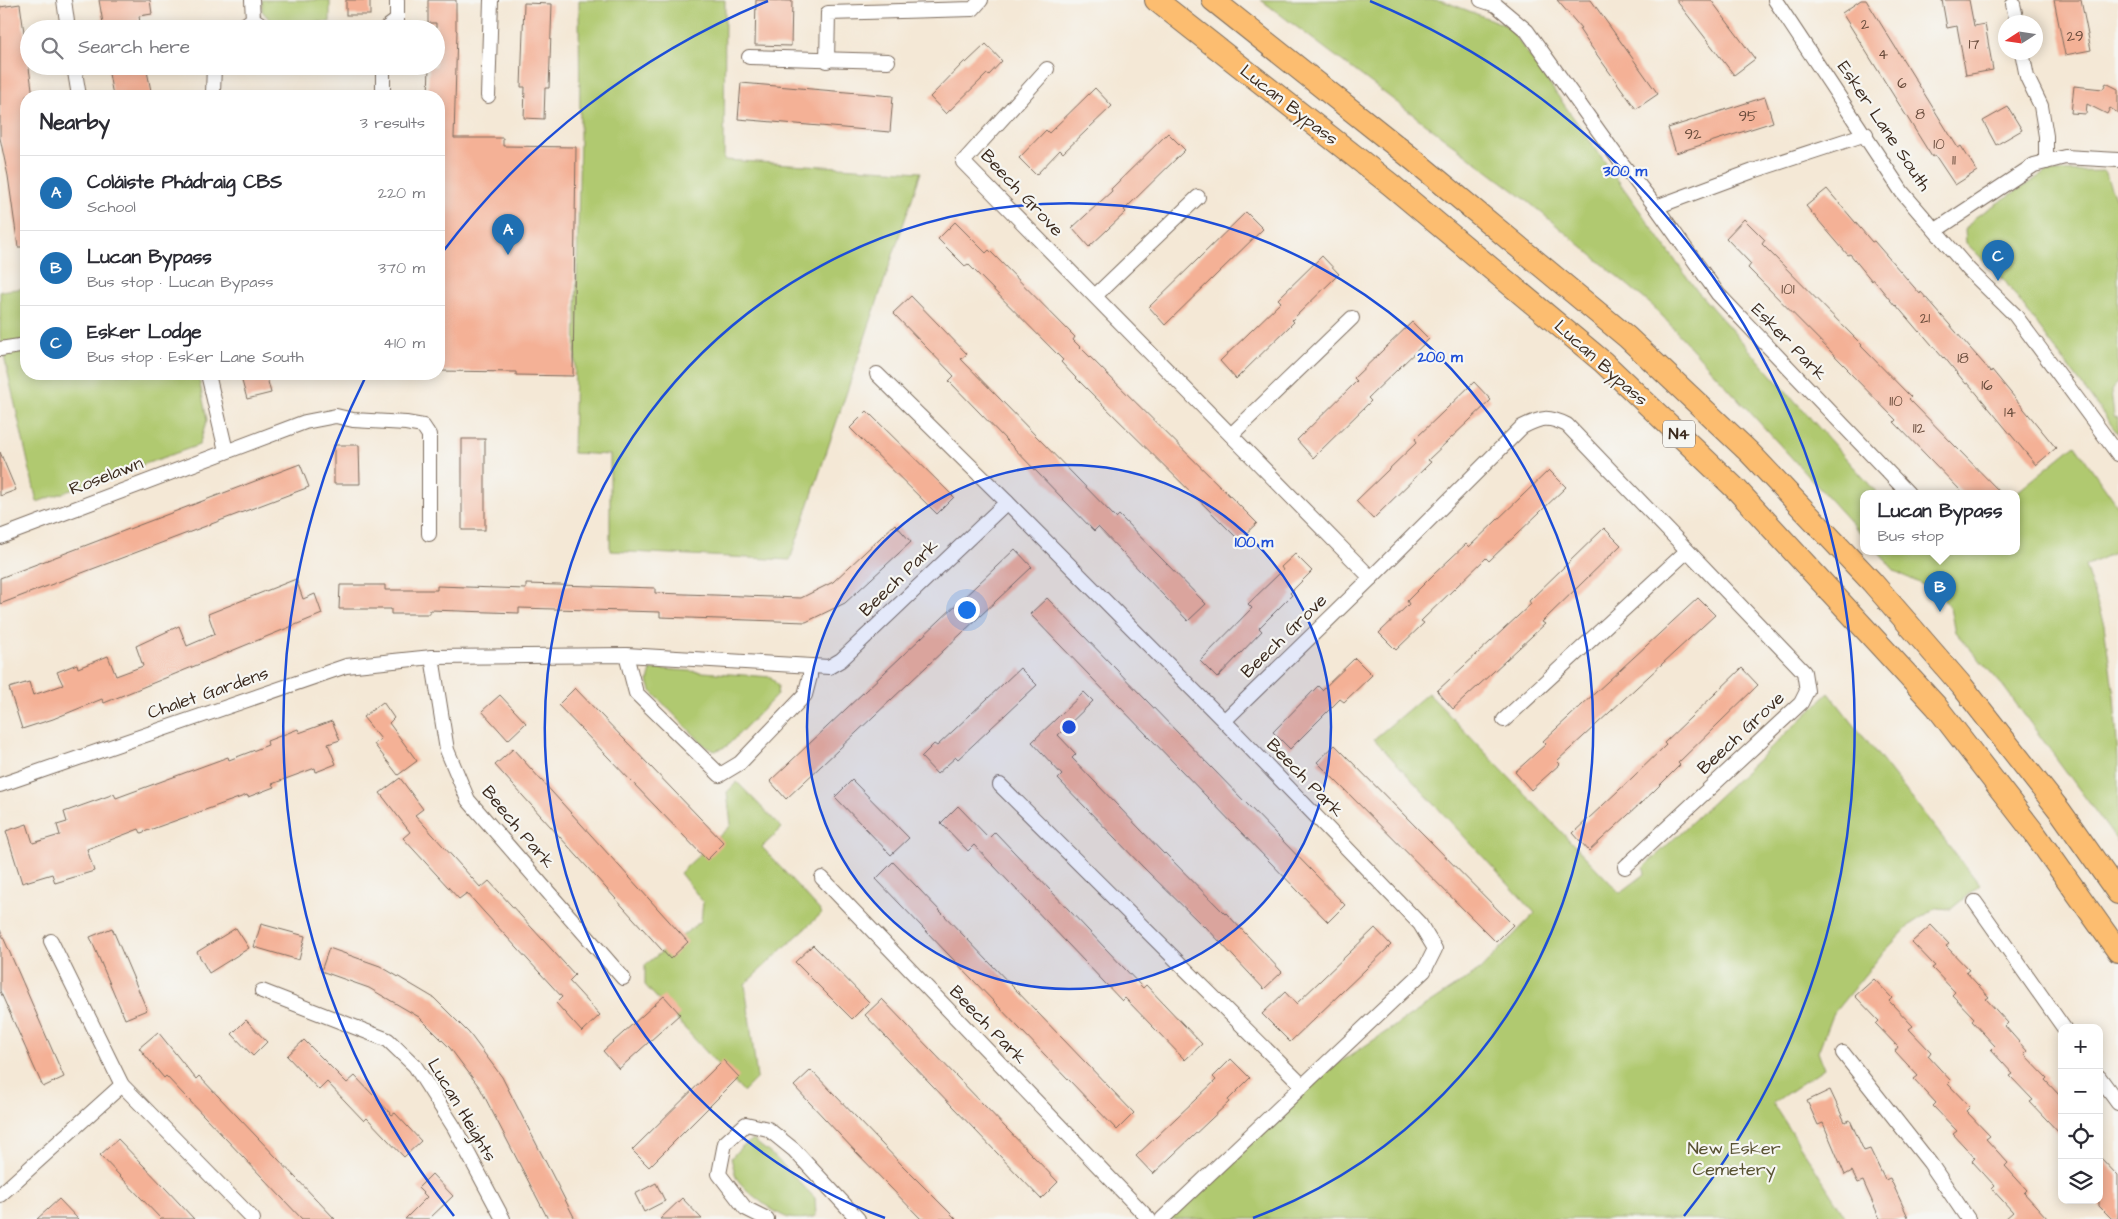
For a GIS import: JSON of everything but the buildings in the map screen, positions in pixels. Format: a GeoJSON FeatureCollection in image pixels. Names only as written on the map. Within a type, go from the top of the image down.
{"type":"FeatureCollection","features":[{"type":"Feature","properties":{"kind":"highway","name":"Lucan Bypass"},"geometry":{"type":"LineString","coordinates":[[1156,0],[1390,184],[1603,362],[1737,490],[1936,706],[2034,834],[2118,951]]}},
{"type":"Feature","properties":{"kind":"highway","name":"Lucan Bypass"},"geometry":{"type":"LineString","coordinates":[[1213,0],[1415,161],[1627,337],[1749,452],[1872,582],[1962,686],[2060,811],[2118,893]]}},
{"type":"Feature","properties":{"kind":"street"},"geometry":{"type":"LineString","coordinates":[[64,0],[67,20]]}},
{"type":"Feature","properties":{"kind":"street"},"geometry":{"type":"LineString","coordinates":[[252,0],[253,19]]}},
{"type":"Feature","properties":{"kind":"street"},"geometry":{"type":"LineString","coordinates":[[397,0],[398,20]]}},
{"type":"Feature","properties":{"kind":"street"},"geometry":{"type":"LineString","coordinates":[[488,96],[491,0]]}},
{"type":"Feature","properties":{"kind":"street"},"geometry":{"type":"LineString","coordinates":[[827,61],[828,13],[973,9],[981,0]]}},
{"type":"Feature","properties":{"kind":"street","name":"Esker Park"},"geometry":{"type":"LineString","coordinates":[[1481,0],[1496,5],[1527,31],[1718,294],[1905,490]]}},
{"type":"Feature","properties":{"kind":"street","name":"Esker Lane South"},"geometry":{"type":"LineString","coordinates":[[1776,0],[1866,134],[1902,192],[1970,270],[2015,315],[2118,454]]}},
{"type":"Feature","properties":{"kind":"street"},"geometry":{"type":"LineString","coordinates":[[2014,4],[2016,15]]}},
{"type":"Feature","properties":{"kind":"street"},"geometry":{"type":"LineString","coordinates":[[749,57],[827,61],[888,61]]}},
{"type":"Feature","properties":{"kind":"street"},"geometry":{"type":"LineString","coordinates":[[2024,60],[2027,77],[2041,106],[2046,136],[2046,162]]}},
{"type":"Feature","properties":{"kind":"street","name":"Beech Grove"},"geometry":{"type":"LineString","coordinates":[[1047,70],[963,162],[1371,578]]}},
{"type":"Feature","properties":{"kind":"street"},"geometry":{"type":"LineString","coordinates":[[76,75],[78,90]]}},
{"type":"Feature","properties":{"kind":"street"},"geometry":{"type":"LineString","coordinates":[[213,90],[214,75]]}},
{"type":"Feature","properties":{"kind":"street"},"geometry":{"type":"LineString","coordinates":[[383,75],[383,90]]}},
{"type":"Feature","properties":{"kind":"street"},"geometry":{"type":"LineString","coordinates":[[1656,207],[1753,171],[1866,134]]}},
{"type":"Feature","properties":{"kind":"street"},"geometry":{"type":"LineString","coordinates":[[1936,230],[2034,165],[2065,157],[2118,160]]}},
{"type":"Feature","properties":{"kind":"street"},"geometry":{"type":"LineString","coordinates":[[1095,296],[1198,197]]}},
{"type":"Feature","properties":{"kind":"street"},"geometry":{"type":"LineString","coordinates":[[1231,435],[1352,318]]}},
{"type":"Feature","properties":{"kind":"street"},"geometry":{"type":"LineString","coordinates":[[0,349],[20,346]]}},
{"type":"Feature","properties":{"kind":"street","name":"Beech Park"},"geometry":{"type":"LineString","coordinates":[[877,374],[1008,502],[1224,721],[1420,924],[1435,949],[1424,971],[1302,1084],[1162,1219]]}},
{"type":"Feature","properties":{"kind":"street"},"geometry":{"type":"LineString","coordinates":[[209,380],[226,451]]}},
{"type":"Feature","properties":{"kind":"street","name":"Roselawn"},"geometry":{"type":"LineString","coordinates":[[0,537],[305,422],[336,416],[353,420],[406,423],[423,426],[429,435],[429,534]]}},
{"type":"Feature","properties":{"kind":"street","name":"Beech Grove"},"geometry":{"type":"LineString","coordinates":[[1224,721],[1522,427],[1536,420],[1551,418],[1567,425],[1804,672],[1807,692],[1801,703],[1625,867]]}},
{"type":"Feature","properties":{"kind":"street","name":"Beech Park"},"geometry":{"type":"LineString","coordinates":[[623,978],[468,800],[447,750],[432,658],[626,655],[829,667],[841,660],[1008,502]]}},
{"type":"Feature","properties":{"kind":"street"},"geometry":{"type":"LineString","coordinates":[[1504,720],[1687,551]]}},
{"type":"Feature","properties":{"kind":"street"},"geometry":{"type":"LineString","coordinates":[[626,655],[636,693],[720,775],[740,763],[805,695],[810,676],[810,667]]}},
{"type":"Feature","properties":{"kind":"street","name":"Chalet Gardens"},"geometry":{"type":"LineString","coordinates":[[0,784],[346,666],[432,658]]}},
{"type":"Feature","properties":{"kind":"street"},"geometry":{"type":"LineString","coordinates":[[1000,785],[1302,1084]]}},
{"type":"Feature","properties":{"kind":"street","name":"Beech Park"},"geometry":{"type":"LineString","coordinates":[[822,878],[1149,1219]]}},
{"type":"Feature","properties":{"kind":"street"},"geometry":{"type":"LineString","coordinates":[[1974,902],[2061,1024]]}},
{"type":"Feature","properties":{"kind":"street"},"geometry":{"type":"LineString","coordinates":[[51,940],[122,1085],[253,1219]]}},
{"type":"Feature","properties":{"kind":"street","name":"Lucan Heights"},"geometry":{"type":"LineString","coordinates":[[262,990],[388,1040],[415,1066],[454,1127],[503,1219]]}},
{"type":"Feature","properties":{"kind":"street"},"geometry":{"type":"LineString","coordinates":[[1844,1054],[1930,1163],[1968,1219]]}},
{"type":"Feature","properties":{"kind":"street"},"geometry":{"type":"LineString","coordinates":[[2103,1083],[2118,1104]]}},
{"type":"Feature","properties":{"kind":"street"},"geometry":{"type":"LineString","coordinates":[[0,1195],[122,1085]]}},
{"type":"Feature","properties":{"kind":"street"},"geometry":{"type":"LineString","coordinates":[[767,1219],[745,1208],[718,1174],[725,1144],[746,1124],[768,1129],[794,1150],[858,1219]]}},
{"type":"Feature","properties":{"kind":"green space"},"geometry":{"type":"Polygon","coordinates":[[[262,0],[330,0],[330,20],[270,20],[262,11],[262,0]]]}},
{"type":"Feature","properties":{"kind":"green space"},"geometry":{"type":"Polygon","coordinates":[[[579,0],[725,0],[724,160],[921,172],[790,560],[610,551],[610,455],[573,453],[580,136],[579,0]]]}},
{"type":"Feature","properties":{"kind":"green space"},"geometry":{"type":"Polygon","coordinates":[[[1261,0],[1436,0],[1508,26],[1697,291],[1874,490],[1860,490],[1860,533],[1654,307],[1525,199],[1261,0]]]}},
{"type":"Feature","properties":{"kind":"green space"},"geometry":{"type":"Polygon","coordinates":[[[2104,171],[2118,204],[2118,381],[2111,391],[2114,416],[2118,418],[2118,434],[2004,280],[1966,243],[1965,230],[1974,218],[2046,172],[2104,171]]]}},
{"type":"Feature","properties":{"kind":"green space"},"geometry":{"type":"Polygon","coordinates":[[[20,289],[20,380],[199,380],[207,420],[199,445],[37,502],[0,338],[0,291],[20,289]]]}},
{"type":"Feature","properties":{"kind":"green space"},"geometry":{"type":"Polygon","coordinates":[[[2075,445],[2118,506],[2118,551],[2085,566],[2104,625],[2114,696],[2118,760],[2118,842],[2003,686],[1955,632],[1950,608],[1945,601],[1935,591],[1895,571],[1881,555],[2020,555],[2020,490],[2075,445]]]}},
{"type":"Feature","properties":{"kind":"green space"},"geometry":{"type":"Polygon","coordinates":[[[662,669],[771,677],[778,686],[777,695],[727,746],[715,751],[706,747],[651,691],[648,681],[651,670],[662,669]]]}},
{"type":"Feature","properties":{"kind":"green space","name":"New Esker Cemetery"},"geometry":{"type":"Polygon","coordinates":[[[1428,693],[1620,893],[1645,874],[1644,867],[1829,693],[1980,885],[1951,909],[1936,908],[1911,924],[1881,955],[1832,1015],[1818,1052],[1824,1068],[1773,1103],[1847,1219],[1165,1219],[1298,1090],[1480,970],[1535,913],[1374,739],[1428,693]]]}},
{"type":"Feature","properties":{"kind":"green space"},"geometry":{"type":"Polygon","coordinates":[[[737,782],[782,828],[762,847],[822,913],[745,984],[757,1078],[743,1092],[645,985],[645,965],[701,921],[703,902],[680,873],[731,825],[727,792],[737,782]]]}},
{"type":"Feature","properties":{"kind":"green space"},"geometry":{"type":"Polygon","coordinates":[[[753,1140],[776,1158],[815,1198],[816,1216],[799,1219],[783,1216],[760,1201],[739,1182],[731,1158],[741,1147],[753,1140]]]}},
{"type":"Feature","properties":{"kind":"place","name":"Coláiste Phádraig CBS"},"geometry":{"type":"Point","coordinates":[508,255]}},
{"type":"Feature","properties":{"kind":"place","name":"Esker Lodge"},"geometry":{"type":"Point","coordinates":[1998,281]}},
{"type":"Feature","properties":{"kind":"place","name":"Lucan Bypass"},"geometry":{"type":"Point","coordinates":[1940,612]}}]}
